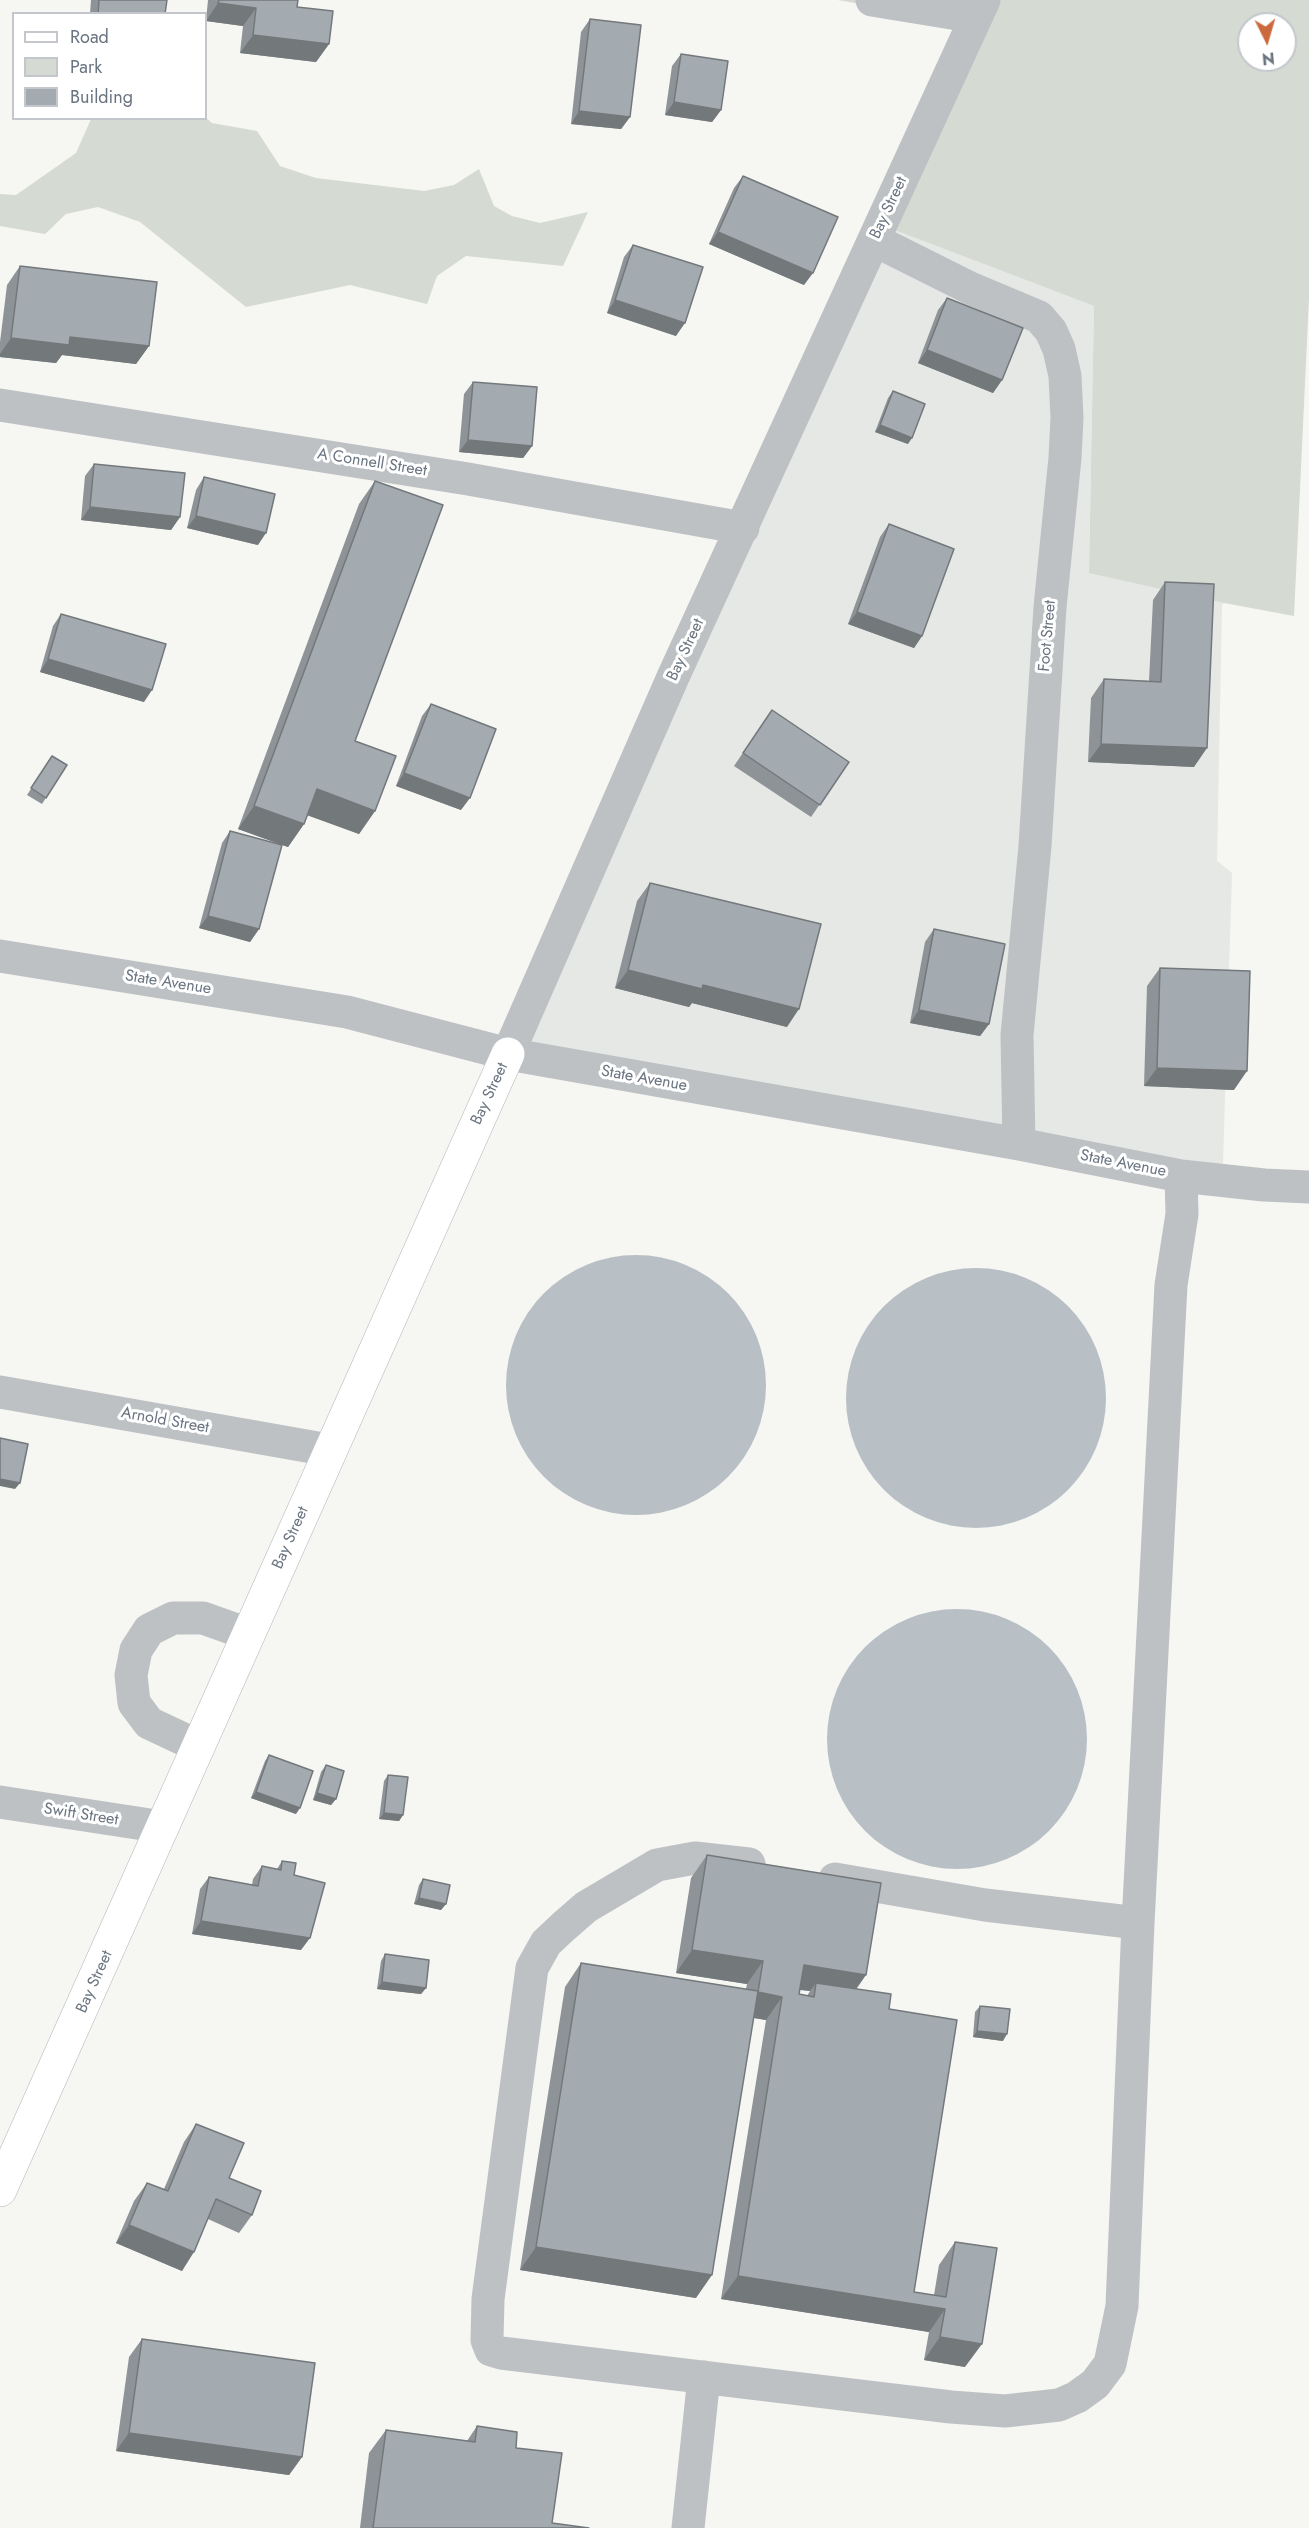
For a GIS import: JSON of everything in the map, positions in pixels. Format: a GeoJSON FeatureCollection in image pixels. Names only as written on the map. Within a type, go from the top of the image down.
{"type":"FeatureCollection","features":[{"type":"Feature","properties":{"kind":"main road","name":"Bay Street"},"geometry":{"type":"LineString","coordinates":[[0,2190],[508,1054]]}},
{"type":"Feature","properties":{"kind":"street"},"geometry":{"type":"LineString","coordinates":[[872,0],[980,8]]}},
{"type":"Feature","properties":{"kind":"street","name":"Bay Street"},"geometry":{"type":"LineString","coordinates":[[508,1054],[630,772],[980,8]]}},
{"type":"Feature","properties":{"kind":"street","name":"Foot Street"},"geometry":{"type":"LineString","coordinates":[[874,240],[970,288],[1039,317],[1051,332],[1059,349],[1065,376],[1067,418],[1065,448],[1050,607],[1035,846],[1017,1035],[1018,1144]]}},
{"type":"Feature","properties":{"kind":"street","name":"A Connell Street"},"geometry":{"type":"LineString","coordinates":[[0,405],[468,479],[742,528]]}},
{"type":"Feature","properties":{"kind":"street","name":"State Avenue"},"geometry":{"type":"LineString","coordinates":[[0,956],[347,1012],[508,1054],[1018,1144],[1181,1176],[1300,1186]]}},
{"type":"Feature","properties":{"kind":"street"},"geometry":{"type":"LineString","coordinates":[[773,1868],[726,1860],[695,1858],[657,1865],[586,1907],[546,1943],[532,1968],[503,2180],[488,2299],[488,2340],[491,2350],[951,2407],[1005,2411],[1059,2405],[1077,2397],[1095,2384],[1110,2364],[1122,2306],[1137,1923],[1172,1285],[1182,1214],[1181,1176]]}},
{"type":"Feature","properties":{"kind":"street","name":"Arnold Street"},"geometry":{"type":"LineString","coordinates":[[0,1392],[330,1450]]}},
{"type":"Feature","properties":{"kind":"street"},"geometry":{"type":"LineString","coordinates":[[198,1746],[149,1723],[134,1703],[131,1676],[136,1650],[149,1630],[173,1618],[203,1618],[248,1634]]}},
{"type":"Feature","properties":{"kind":"street","name":"Swift Street"},"geometry":{"type":"LineString","coordinates":[[0,1802],[163,1827]]}},
{"type":"Feature","properties":{"kind":"street"},"geometry":{"type":"LineString","coordinates":[[808,1874],[985,1905],[1137,1923]]}},
{"type":"Feature","properties":{"kind":"street"},"geometry":{"type":"LineString","coordinates":[[688,2528],[704,2377]]}},
{"type":"Feature","properties":{"kind":"shaded area"},"geometry":{"type":"Polygon","coordinates":[[[884,226],[1094,306],[1089,572],[1224,603],[1222,605],[1217,861],[1232,873],[1223,1162],[1219,1178],[511,1040],[884,226]]]}},
{"type":"Feature","properties":{"kind":"shaded area"},"geometry":{"type":"Polygon","coordinates":[[[636,1255],[661,1258],[686,1265],[708,1277],[728,1293],[744,1313],[756,1335],[763,1360],[766,1385],[763,1410],[756,1435],[744,1457],[728,1477],[708,1493],[686,1505],[661,1512],[636,1515],[611,1512],[586,1505],[564,1493],[544,1477],[528,1457],[516,1435],[509,1410],[506,1385],[509,1360],[516,1335],[528,1313],[544,1293],[564,1277],[586,1265],[611,1258],[636,1255]]]}},
{"type":"Feature","properties":{"kind":"shaded area"},"geometry":{"type":"Polygon","coordinates":[[[976,1268],[1001,1271],[1026,1278],[1048,1290],[1068,1306],[1084,1326],[1096,1348],[1103,1373],[1106,1398],[1103,1423],[1096,1448],[1084,1470],[1068,1490],[1048,1506],[1026,1518],[1001,1525],[976,1528],[951,1525],[926,1518],[904,1506],[884,1490],[868,1470],[856,1448],[849,1423],[846,1398],[849,1373],[856,1348],[868,1326],[884,1306],[904,1290],[926,1278],[951,1271],[976,1268]]]}},
{"type":"Feature","properties":{"kind":"shaded area"},"geometry":{"type":"Polygon","coordinates":[[[957,1609],[982,1612],[1007,1619],[1029,1631],[1049,1647],[1065,1667],[1077,1689],[1084,1714],[1087,1739],[1084,1764],[1077,1789],[1065,1811],[1049,1831],[1029,1847],[1007,1859],[982,1866],[957,1869],[932,1866],[907,1859],[885,1847],[865,1831],[849,1811],[837,1789],[830,1764],[827,1739],[830,1714],[837,1689],[849,1667],[865,1647],[885,1631],[907,1619],[932,1612],[957,1609]]]}},
{"type":"Feature","properties":{"kind":"green space"},"geometry":{"type":"Polygon","coordinates":[[[838,0],[1309,0],[1309,298],[1294,616],[1089,573],[1094,306],[884,226],[956,21],[838,0]]]}},
{"type":"Feature","properties":{"kind":"green space"},"geometry":{"type":"Polygon","coordinates":[[[207,119],[212,123],[257,131],[280,166],[316,178],[424,191],[454,185],[479,169],[494,206],[512,216],[540,223],[588,212],[563,266],[466,256],[437,276],[427,304],[350,285],[246,307],[140,222],[98,207],[66,214],[45,234],[0,226],[0,194],[16,195],[76,153],[91,120],[207,119]]]}},
{"type":"Feature","properties":{"kind":"building"},"geometry":{"type":"Polygon","coordinates":[[[99,0],[167,0],[165,12],[98,12],[99,0]]]}},
{"type":"Feature","properties":{"kind":"building"},"geometry":{"type":"Polygon","coordinates":[[[219,0],[298,0],[297,7],[333,11],[329,44],[253,35],[256,8],[218,3],[219,0]]]}},
{"type":"Feature","properties":{"kind":"building"},"geometry":{"type":"Polygon","coordinates":[[[590,19],[641,25],[630,117],[579,111],[590,19]]]}},
{"type":"Feature","properties":{"kind":"building"},"geometry":{"type":"Polygon","coordinates":[[[681,54],[728,61],[721,110],[674,102],[681,54]]]}},
{"type":"Feature","properties":{"kind":"building"},"geometry":{"type":"Polygon","coordinates":[[[743,176],[838,217],[813,273],[718,232],[743,176]]]}},
{"type":"Feature","properties":{"kind":"building"},"geometry":{"type":"Polygon","coordinates":[[[633,245],[703,267],[685,323],[615,300],[633,245]]]}},
{"type":"Feature","properties":{"kind":"building"},"geometry":{"type":"Polygon","coordinates":[[[20,266],[157,282],[149,346],[70,337],[69,345],[11,338],[20,266]]]}},
{"type":"Feature","properties":{"kind":"building"},"geometry":{"type":"Polygon","coordinates":[[[947,298],[1023,328],[1002,380],[927,350],[947,298]]]}},
{"type":"Feature","properties":{"kind":"building"},"geometry":{"type":"Polygon","coordinates":[[[473,382],[537,387],[532,446],[468,440],[473,382]]]}},
{"type":"Feature","properties":{"kind":"building"},"geometry":{"type":"Polygon","coordinates":[[[893,391],[925,404],[912,438],[880,425],[893,391]]]}},
{"type":"Feature","properties":{"kind":"building"},"geometry":{"type":"Polygon","coordinates":[[[94,464],[185,473],[180,517],[90,507],[94,464]]]}},
{"type":"Feature","properties":{"kind":"building"},"geometry":{"type":"Polygon","coordinates":[[[204,477],[275,494],[266,533],[196,516],[204,477]]]}},
{"type":"Feature","properties":{"kind":"building"},"geometry":{"type":"Polygon","coordinates":[[[375,481],[443,505],[355,741],[396,756],[375,811],[317,789],[304,824],[254,806],[375,481]]]}},
{"type":"Feature","properties":{"kind":"building"},"geometry":{"type":"Polygon","coordinates":[[[889,524],[954,549],[922,636],[857,612],[889,524]]]}},
{"type":"Feature","properties":{"kind":"building"},"geometry":{"type":"Polygon","coordinates":[[[1165,582],[1214,584],[1207,748],[1101,744],[1104,679],[1161,682],[1165,582]]]}},
{"type":"Feature","properties":{"kind":"building"},"geometry":{"type":"Polygon","coordinates":[[[61,614],[166,644],[152,690],[48,659],[61,614]]]}},
{"type":"Feature","properties":{"kind":"building"},"geometry":{"type":"Polygon","coordinates":[[[431,704],[496,729],[470,798],[404,773],[431,704]]]}},
{"type":"Feature","properties":{"kind":"building"},"geometry":{"type":"Polygon","coordinates":[[[772,710],[849,762],[820,805],[743,753],[772,710]]]}},
{"type":"Feature","properties":{"kind":"building"},"geometry":{"type":"Polygon","coordinates":[[[52,756],[67,765],[46,798],[31,788],[52,756]]]}},
{"type":"Feature","properties":{"kind":"building"},"geometry":{"type":"Polygon","coordinates":[[[230,831],[282,845],[259,929],[208,916],[230,831]]]}},
{"type":"Feature","properties":{"kind":"building"},"geometry":{"type":"Polygon","coordinates":[[[650,883],[821,924],[799,1009],[703,985],[702,989],[628,970],[650,883]]]}},
{"type":"Feature","properties":{"kind":"building"},"geometry":{"type":"Polygon","coordinates":[[[934,929],[1005,944],[989,1024],[919,1010],[934,929]]]}},
{"type":"Feature","properties":{"kind":"building"},"geometry":{"type":"Polygon","coordinates":[[[1160,968],[1250,971],[1247,1071],[1157,1068],[1160,968]]]}},
{"type":"Feature","properties":{"kind":"building"},"geometry":{"type":"Polygon","coordinates":[[[0,1438],[28,1444],[20,1483],[0,1479],[0,1438]]]}},
{"type":"Feature","properties":{"kind":"building"},"geometry":{"type":"Polygon","coordinates":[[[269,1755],[313,1771],[300,1808],[256,1792],[269,1755]]]}},
{"type":"Feature","properties":{"kind":"building"},"geometry":{"type":"Polygon","coordinates":[[[326,1765],[344,1771],[336,1799],[317,1793],[326,1765]]]}},
{"type":"Feature","properties":{"kind":"building"},"geometry":{"type":"Polygon","coordinates":[[[388,1775],[408,1777],[403,1815],[384,1813],[388,1775]]]}},
{"type":"Feature","properties":{"kind":"building"},"geometry":{"type":"Polygon","coordinates":[[[707,1855],[881,1883],[866,1975],[804,1965],[799,1994],[814,1997],[816,1983],[891,1994],[889,2009],[957,2020],[914,2292],[946,2297],[955,2242],[997,2248],[982,2344],[940,2337],[945,2309],[738,2276],[782,1997],[758,1992],[763,1961],[692,1950],[707,1855]]]}},
{"type":"Feature","properties":{"kind":"building"},"geometry":{"type":"Polygon","coordinates":[[[282,1861],[296,1863],[294,1875],[325,1883],[310,1938],[201,1921],[209,1877],[258,1886],[262,1866],[281,1870],[282,1861]]]}},
{"type":"Feature","properties":{"kind":"building"},"geometry":{"type":"Polygon","coordinates":[[[423,1879],[450,1885],[446,1904],[419,1898],[423,1879]]]}},
{"type":"Feature","properties":{"kind":"building"},"geometry":{"type":"Polygon","coordinates":[[[385,1954],[429,1960],[426,1988],[382,1982],[385,1954]]]}},
{"type":"Feature","properties":{"kind":"building"},"geometry":{"type":"Polygon","coordinates":[[[581,1963],[758,1991],[712,2275],[536,2247],[581,1963]]]}},
{"type":"Feature","properties":{"kind":"building"},"geometry":{"type":"Polygon","coordinates":[[[980,2006],[1010,2009],[1007,2034],[977,2031],[980,2006]]]}},
{"type":"Feature","properties":{"kind":"building"},"geometry":{"type":"Polygon","coordinates":[[[196,2124],[244,2143],[229,2178],[261,2191],[252,2215],[216,2199],[194,2252],[129,2225],[147,2183],[168,2191],[196,2124]]]}},
{"type":"Feature","properties":{"kind":"building"},"geometry":{"type":"Polygon","coordinates":[[[142,2339],[315,2363],[302,2457],[129,2433],[142,2339]]]}},
{"type":"Feature","properties":{"kind":"building"},"geometry":{"type":"Polygon","coordinates":[[[477,2426],[517,2432],[516,2448],[562,2453],[552,2523],[589,2528],[373,2528],[386,2430],[475,2442],[477,2426]]]}}]}
